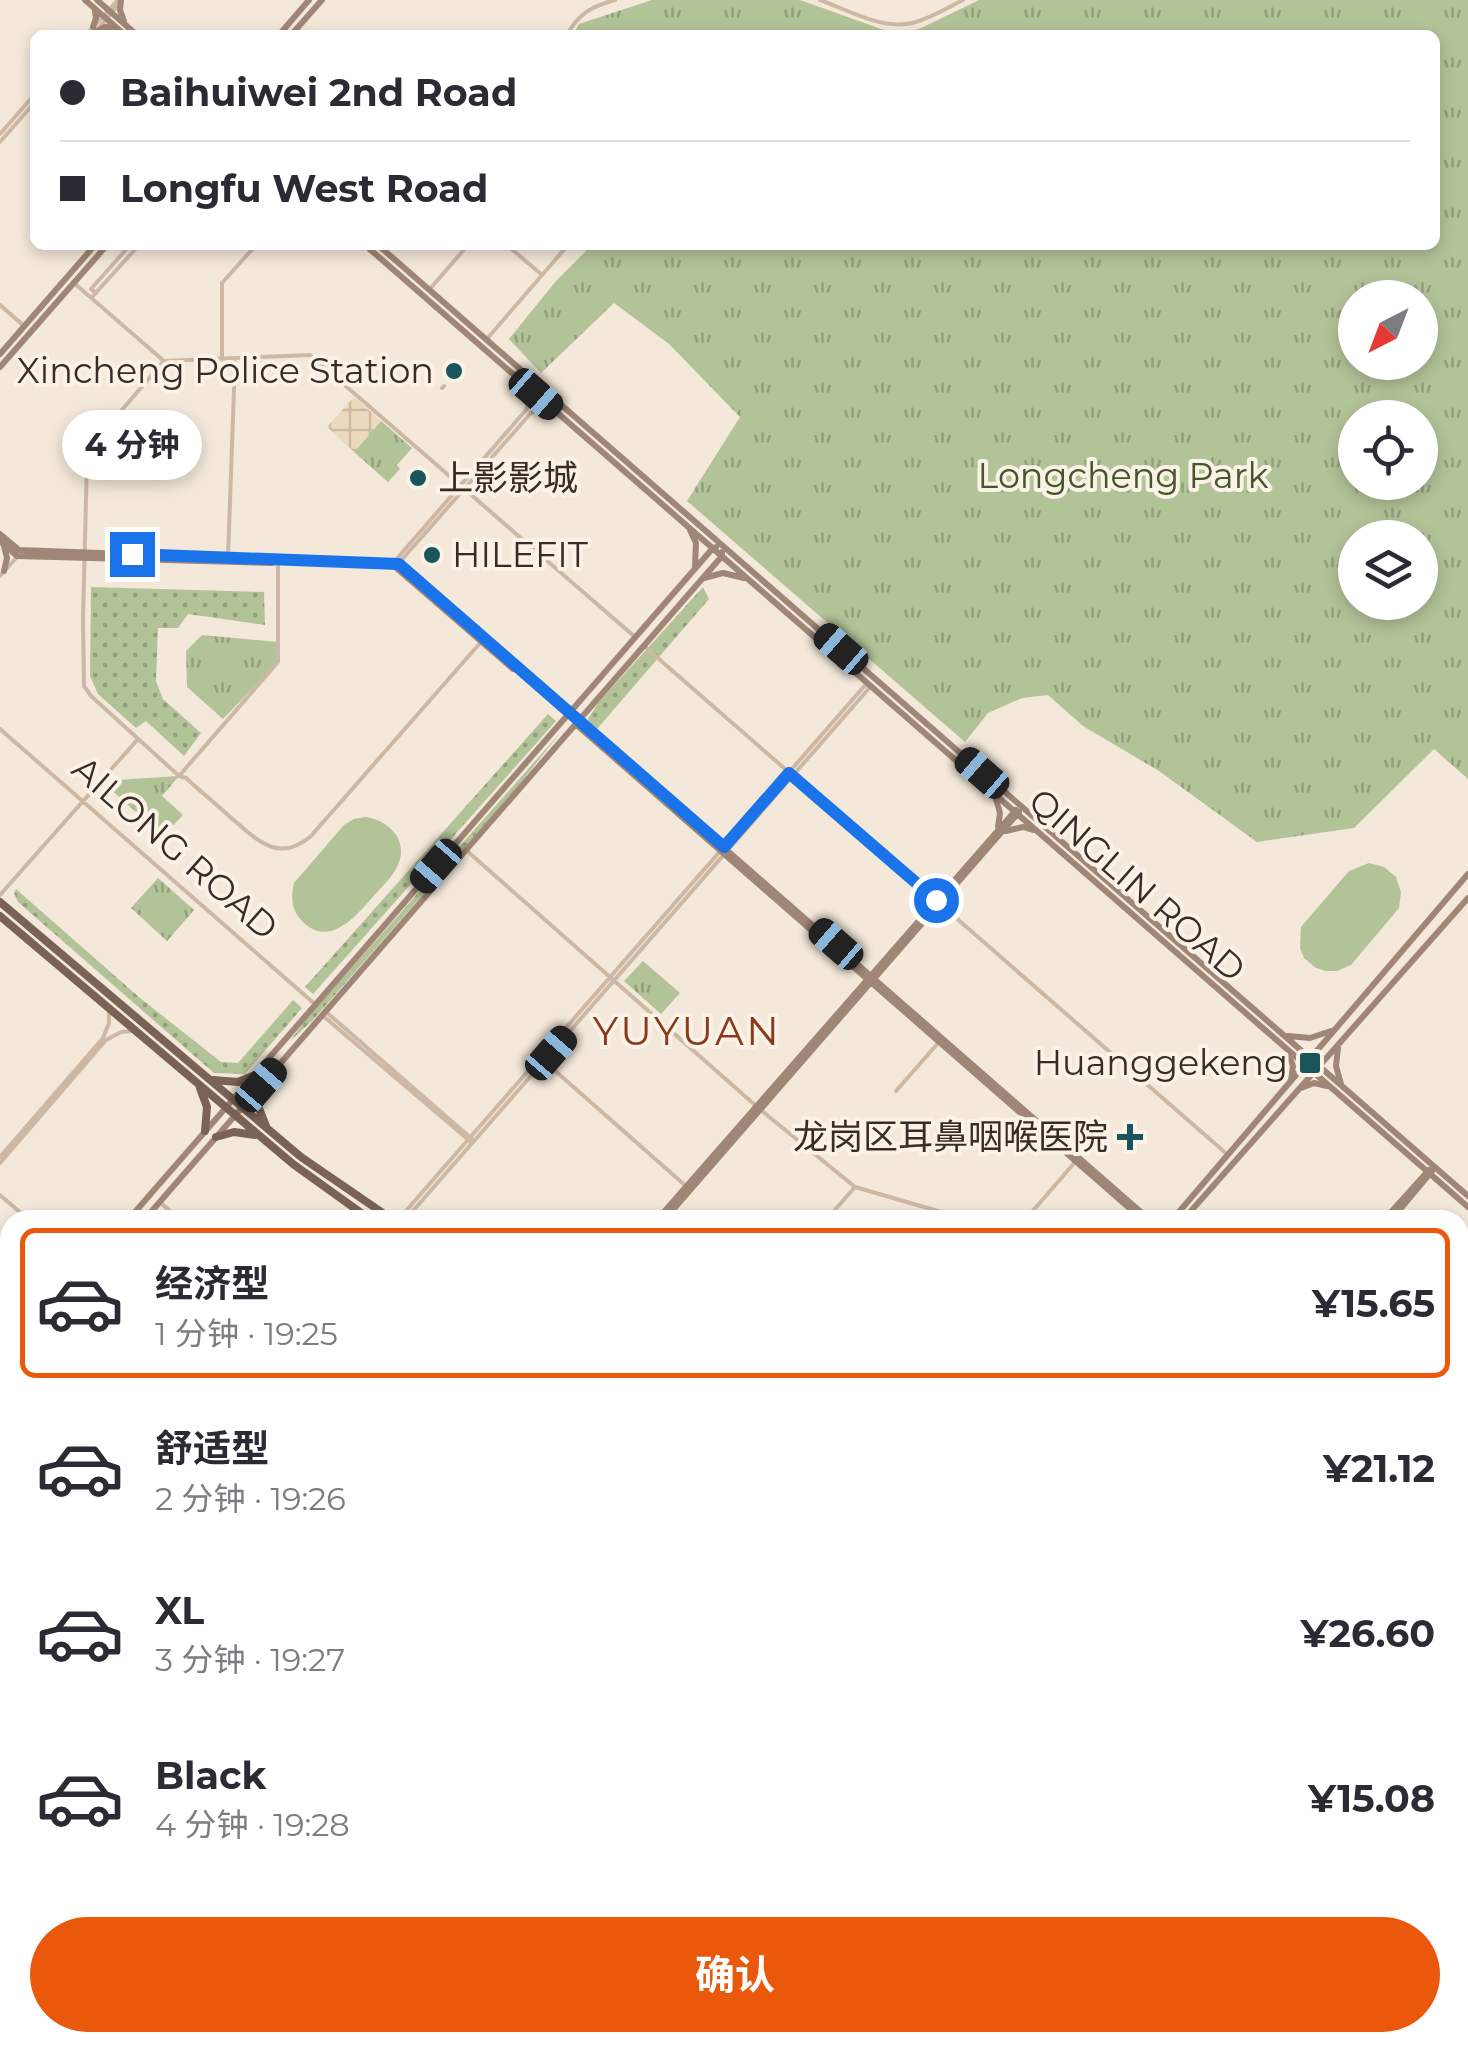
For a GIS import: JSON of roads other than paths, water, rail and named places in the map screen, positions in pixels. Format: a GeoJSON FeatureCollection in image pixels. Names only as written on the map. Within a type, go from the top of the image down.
{"type":"FeatureCollection","features":[{"type":"Feature","properties":{"kind":"main road"},"geometry":{"type":"LineString","coordinates":[[93,1],[119,0],[124,30]]}},
{"type":"Feature","properties":{"kind":"main road"},"geometry":{"type":"LineString","coordinates":[[283,30],[310,0]]}},
{"type":"Feature","properties":{"kind":"main road"},"geometry":{"type":"LineString","coordinates":[[296,30],[322,0]]}},
{"type":"Feature","properties":{"kind":"main road"},"geometry":{"type":"LineString","coordinates":[[93,1],[124,30]]}},
{"type":"Feature","properties":{"kind":"main road"},"geometry":{"type":"LineString","coordinates":[[92,30],[96,14],[93,1]]}},
{"type":"Feature","properties":{"kind":"main road"},"geometry":{"type":"LineString","coordinates":[[98,30],[110,26],[124,30]]}},
{"type":"Feature","properties":{"kind":"main road"},"geometry":{"type":"LineString","coordinates":[[0,354],[92,250]]}},
{"type":"Feature","properties":{"kind":"main road"},"geometry":{"type":"LineString","coordinates":[[0,368],[103,250]]}},
{"type":"Feature","properties":{"kind":"main road","name":"QINGLIN ROAD"},"geometry":{"type":"LineString","coordinates":[[372,250],[1038,832],[1075,859]]}},
{"type":"Feature","properties":{"kind":"main road","name":"QINGLIN ROAD"},"geometry":{"type":"LineString","coordinates":[[384,250],[1249,1011],[1284,1046],[1308,1062]]}},
{"type":"Feature","properties":{"kind":"main road"},"geometry":{"type":"LineString","coordinates":[[686,525],[693,534],[697,552],[692,572]]}},
{"type":"Feature","properties":{"kind":"main road"},"geometry":{"type":"LineString","coordinates":[[0,537],[39,551]]}},
{"type":"Feature","properties":{"kind":"main road"},"geometry":{"type":"LineString","coordinates":[[0,537],[18,553],[395,564],[1135,1210]]}},
{"type":"Feature","properties":{"kind":"main road"},"geometry":{"type":"LineString","coordinates":[[0,537],[6,552],[2,573]]}},
{"type":"Feature","properties":{"kind":"main road"},"geometry":{"type":"LineString","coordinates":[[137,1210],[713,548],[722,546],[722,556],[152,1210]]}},
{"type":"Feature","properties":{"kind":"main road"},"geometry":{"type":"LineString","coordinates":[[18,553],[85,555]]}},
{"type":"Feature","properties":{"kind":"main road"},"geometry":{"type":"LineString","coordinates":[[702,578],[723,573],[750,581]]}},
{"type":"Feature","properties":{"kind":"main road"},"geometry":{"type":"LineString","coordinates":[[992,791],[1000,812],[999,832]]}},
{"type":"Feature","properties":{"kind":"main road"},"geometry":{"type":"LineString","coordinates":[[666,1210],[1018,811]]}},
{"type":"Feature","properties":{"kind":"main road"},"geometry":{"type":"LineString","coordinates":[[999,832],[1023,827],[1038,832]]}},
{"type":"Feature","properties":{"kind":"main road"},"geometry":{"type":"LineString","coordinates":[[1181,1210],[1468,874]]}},
{"type":"Feature","properties":{"kind":"main road"},"geometry":{"type":"LineString","coordinates":[[0,898],[204,1076],[319,1184],[357,1210]]}},
{"type":"Feature","properties":{"kind":"main road"},"geometry":{"type":"LineString","coordinates":[[1192,1210],[1468,898]]}},
{"type":"Feature","properties":{"kind":"main road"},"geometry":{"type":"LineString","coordinates":[[0,916],[198,1084],[230,1104]]}},
{"type":"Feature","properties":{"kind":"main road","name":"QINGLIN ROAD"},"geometry":{"type":"LineString","coordinates":[[1249,1011],[1345,1089],[1468,1207]]}},
{"type":"Feature","properties":{"kind":"main road"},"geometry":{"type":"LineString","coordinates":[[1282,1034],[1316,1037],[1338,1027]]}},
{"type":"Feature","properties":{"kind":"main road"},"geometry":{"type":"LineString","coordinates":[[1342,1040],[1336,1066],[1345,1089]]}},
{"type":"Feature","properties":{"kind":"main road"},"geometry":{"type":"LineString","coordinates":[[1284,1046],[1293,1066],[1288,1085]]}},
{"type":"Feature","properties":{"kind":"main road","name":"QINGLIN ROAD"},"geometry":{"type":"LineString","coordinates":[[1316,1069],[1333,1090],[1430,1171],[1468,1196]]}},
{"type":"Feature","properties":{"kind":"main road"},"geometry":{"type":"LineString","coordinates":[[204,1076],[232,1083],[255,1075]]}},
{"type":"Feature","properties":{"kind":"main road"},"geometry":{"type":"LineString","coordinates":[[1296,1092],[1314,1083],[1333,1090]]}},
{"type":"Feature","properties":{"kind":"main road"},"geometry":{"type":"LineString","coordinates":[[198,1084],[207,1107],[208,1128]]}},
{"type":"Feature","properties":{"kind":"main road"},"geometry":{"type":"LineString","coordinates":[[261,1085],[258,1106],[266,1135]]}},
{"type":"Feature","properties":{"kind":"main road"},"geometry":{"type":"LineString","coordinates":[[208,1128],[219,1125],[218,1135]]}},
{"type":"Feature","properties":{"kind":"main road"},"geometry":{"type":"LineString","coordinates":[[218,1135],[266,1135],[382,1210]]}},
{"type":"Feature","properties":{"kind":"main road"},"geometry":{"type":"LineString","coordinates":[[1396,1210],[1430,1171]]}},
{"type":"Feature","properties":{"kind":"main road"},"geometry":{"type":"LineString","coordinates":[[672,1210],[688,1188]]}},
{"type":"Feature","properties":{"kind":"street"},"geometry":{"type":"LineString","coordinates":[[94,30],[119,0]]}},
{"type":"Feature","properties":{"kind":"street"},"geometry":{"type":"LineString","coordinates":[[570,30],[585,12],[614,0]]}},
{"type":"Feature","properties":{"kind":"street"},"geometry":{"type":"LineString","coordinates":[[820,0],[900,25],[922,20],[963,0]]}},
{"type":"Feature","properties":{"kind":"street"},"geometry":{"type":"LineString","coordinates":[[0,134],[30,100]]}},
{"type":"Feature","properties":{"kind":"street"},"geometry":{"type":"LineString","coordinates":[[0,142],[30,108]]}},
{"type":"Feature","properties":{"kind":"street"},"geometry":{"type":"LineString","coordinates":[[94,296],[91,289],[126,250]]}},
{"type":"Feature","properties":{"kind":"street"},"geometry":{"type":"LineString","coordinates":[[94,296],[134,250]]}},
{"type":"Feature","properties":{"kind":"street"},"geometry":{"type":"LineString","coordinates":[[222,360],[222,283],[252,250]]}},
{"type":"Feature","properties":{"kind":"street"},"geometry":{"type":"LineString","coordinates":[[429,290],[464,250]]}},
{"type":"Feature","properties":{"kind":"street"},"geometry":{"type":"LineString","coordinates":[[513,250],[542,275]]}},
{"type":"Feature","properties":{"kind":"street"},"geometry":{"type":"LineString","coordinates":[[486,340],[564,250]]}},
{"type":"Feature","properties":{"kind":"street"},"geometry":{"type":"LineString","coordinates":[[74,283],[94,296],[164,361],[310,355],[636,637]]}},
{"type":"Feature","properties":{"kind":"street"},"geometry":{"type":"LineString","coordinates":[[0,305],[24,326]]}},
{"type":"Feature","properties":{"kind":"street"},"geometry":{"type":"LineString","coordinates":[[228,560],[235,360]]}},
{"type":"Feature","properties":{"kind":"street"},"geometry":{"type":"LineString","coordinates":[[164,361],[90,449],[87,460],[84,686],[90,696],[179,776],[258,842],[282,849],[298,846],[312,836],[483,640]]}},
{"type":"Feature","properties":{"kind":"street"},"geometry":{"type":"LineString","coordinates":[[462,488],[526,410],[531,400],[530,388]]}},
{"type":"Feature","properties":{"kind":"street"},"geometry":{"type":"LineString","coordinates":[[395,564],[530,414],[540,407],[551,407]]}},
{"type":"Feature","properties":{"kind":"street"},"geometry":{"type":"LineString","coordinates":[[2,573],[18,553]]}},
{"type":"Feature","properties":{"kind":"street"},"geometry":{"type":"LineString","coordinates":[[179,776],[278,662],[278,561]]}},
{"type":"Feature","properties":{"kind":"street"},"geometry":{"type":"LineString","coordinates":[[644,646],[1228,1155]]}},
{"type":"Feature","properties":{"kind":"street"},"geometry":{"type":"LineString","coordinates":[[408,1210],[869,685]]}},
{"type":"Feature","properties":{"kind":"street","name":"AILONG ROAD"},"geometry":{"type":"LineString","coordinates":[[0,729],[316,1005]]}},
{"type":"Feature","properties":{"kind":"street"},"geometry":{"type":"LineString","coordinates":[[0,898],[138,739]]}},
{"type":"Feature","properties":{"kind":"street"},"geometry":{"type":"LineString","coordinates":[[466,850],[758,1108],[856,1186],[936,1210]]}},
{"type":"Feature","properties":{"kind":"street"},"geometry":{"type":"LineString","coordinates":[[0,1160],[103,1038],[110,1023],[108,1008]]}},
{"type":"Feature","properties":{"kind":"street"},"geometry":{"type":"LineString","coordinates":[[324,1013],[471,1140]]}},
{"type":"Feature","properties":{"kind":"street"},"geometry":{"type":"LineString","coordinates":[[0,1160],[106,1040],[121,1032],[136,1032]]}},
{"type":"Feature","properties":{"kind":"street"},"geometry":{"type":"LineString","coordinates":[[896,1091],[941,1040]]}},
{"type":"Feature","properties":{"kind":"street"},"geometry":{"type":"LineString","coordinates":[[542,1060],[688,1188]]}},
{"type":"Feature","properties":{"kind":"street"},"geometry":{"type":"LineString","coordinates":[[1034,1210],[1077,1159]]}},
{"type":"Feature","properties":{"kind":"street"},"geometry":{"type":"LineString","coordinates":[[835,1210],[856,1186]]}},
{"type":"Feature","properties":{"kind":"street"},"geometry":{"type":"LineString","coordinates":[[159,1202],[168,1210]]}},
{"type":"Feature","properties":{"kind":"place","name":"Xincheng Police Station"},"geometry":{"type":"Point","coordinates":[454,371]}},
{"type":"Feature","properties":{"kind":"place","name":"上影影城"},"geometry":{"type":"Point","coordinates":[418,478]}},
{"type":"Feature","properties":{"kind":"place","name":"HILEFIT"},"geometry":{"type":"Point","coordinates":[432,555]}},
{"type":"Feature","properties":{"kind":"place","name":"Huanggekeng"},"geometry":{"type":"Point","coordinates":[1310,1063]}},
{"type":"Feature","properties":{"kind":"place","name":"龙岗区耳鼻咽喉医院"},"geometry":{"type":"Point","coordinates":[1130,1137]}},
{"type":"Feature","properties":{"kind":"district","name":"YUYUAN"},"geometry":{"type":"Point","coordinates":[687,1031]}},
{"type":"Feature","properties":{"kind":"park label","name":"Longcheng Park"},"geometry":{"type":"Point","coordinates":[1123,476]}}]}
